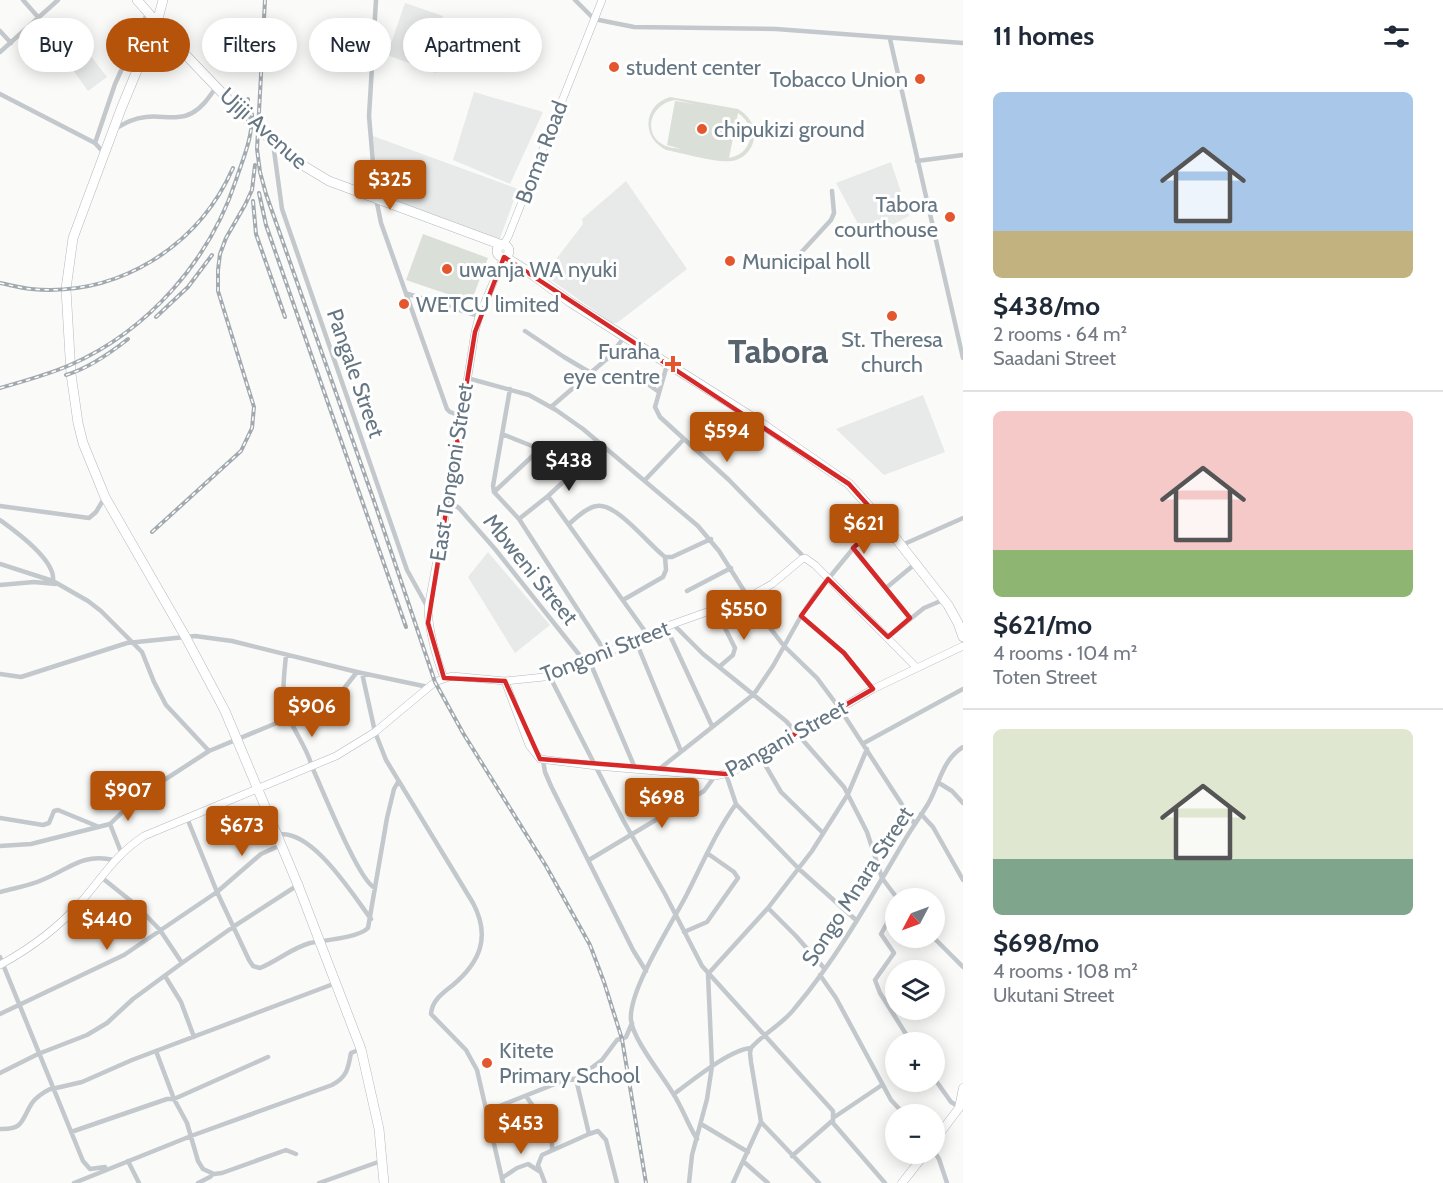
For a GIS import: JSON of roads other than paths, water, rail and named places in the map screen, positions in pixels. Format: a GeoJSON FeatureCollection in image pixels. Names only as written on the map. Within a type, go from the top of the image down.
{"type":"FeatureCollection","features":[{"type":"Feature","properties":{"kind":"highway","name":"Ujiji Avenue"},"geometry":{"type":"LineString","coordinates":[[137,0],[153,18]]}},
{"type":"Feature","properties":{"kind":"highway"},"geometry":{"type":"LineString","coordinates":[[158,18],[162,0]]}},
{"type":"Feature","properties":{"kind":"highway","name":"Ujiji Avenue"},"geometry":{"type":"LineString","coordinates":[[190,59],[273,143],[313,172],[329,181],[487,240],[504,250]]}},
{"type":"Feature","properties":{"kind":"highway"},"geometry":{"type":"LineString","coordinates":[[137,72],[73,238],[66,289],[71,374],[78,423],[83,443],[105,497],[185,636],[238,740],[298,885],[361,1049],[374,1100],[384,1183]]}},
{"type":"Feature","properties":{"kind":"highway"},"geometry":{"type":"LineString","coordinates":[[504,250],[526,270],[570,302],[755,419],[849,484],[885,520],[963,620]]}},
{"type":"Feature","properties":{"kind":"highway"},"geometry":{"type":"LineString","coordinates":[[903,544],[915,564],[954,614],[963,637]]}},
{"type":"Feature","properties":{"kind":"main road"},"geometry":{"type":"LineString","coordinates":[[945,1128],[961,1108],[963,1088]]}},
{"type":"Feature","properties":{"kind":"main road"},"geometry":{"type":"LineString","coordinates":[[902,1183],[917,1164]]}},
{"type":"Feature","properties":{"kind":"street"},"geometry":{"type":"LineString","coordinates":[[23,0],[38,17]]}},
{"type":"Feature","properties":{"kind":"street"},"geometry":{"type":"LineString","coordinates":[[0,52],[58,0]]}},
{"type":"Feature","properties":{"kind":"street"},"geometry":{"type":"LineString","coordinates":[[376,0],[369,116],[376,198],[381,223],[447,409],[460,416]]}},
{"type":"Feature","properties":{"kind":"street"},"geometry":{"type":"LineString","coordinates":[[575,0],[594,20],[634,27],[776,29],[963,44]]}},
{"type":"Feature","properties":{"kind":"street","name":"Boma Road"},"geometry":{"type":"LineString","coordinates":[[498,268],[602,0]]}},
{"type":"Feature","properties":{"kind":"street"},"geometry":{"type":"LineString","coordinates":[[95,143],[115,84],[148,12]]}},
{"type":"Feature","properties":{"kind":"street"},"geometry":{"type":"LineString","coordinates":[[0,31],[11,43]]}},
{"type":"Feature","properties":{"kind":"street"},"geometry":{"type":"LineString","coordinates":[[890,39],[963,358]]}},
{"type":"Feature","properties":{"kind":"street"},"geometry":{"type":"LineString","coordinates":[[114,130],[128,122],[146,117],[190,115],[204,104],[217,86]]}},
{"type":"Feature","properties":{"kind":"street"},"geometry":{"type":"LineString","coordinates":[[0,94],[95,143],[104,154]]}},
{"type":"Feature","properties":{"kind":"street","name":"Pangale Street"},"geometry":{"type":"LineString","coordinates":[[273,143],[282,208],[407,570],[428,608]]}},
{"type":"Feature","properties":{"kind":"street"},"geometry":{"type":"LineString","coordinates":[[917,161],[963,155]]}},
{"type":"Feature","properties":{"kind":"street"},"geometry":{"type":"LineString","coordinates":[[789,267],[831,220],[834,213],[832,191]]}},
{"type":"Feature","properties":{"kind":"street","name":"East Tongoni Street"},"geometry":{"type":"LineString","coordinates":[[444,678],[431,637],[428,608],[479,316],[498,268]]}},
{"type":"Feature","properties":{"kind":"street"},"geometry":{"type":"LineString","coordinates":[[408,294],[479,316]]}},
{"type":"Feature","properties":{"kind":"street"},"geometry":{"type":"LineString","coordinates":[[525,331],[591,372]]}},
{"type":"Feature","properties":{"kind":"street"},"geometry":{"type":"LineString","coordinates":[[551,407],[609,357],[625,336]]}},
{"type":"Feature","properties":{"kind":"street"},"geometry":{"type":"LineString","coordinates":[[667,365],[656,407],[657,412],[729,480],[917,668]]}},
{"type":"Feature","properties":{"kind":"street"},"geometry":{"type":"LineString","coordinates":[[632,373],[660,392]]}},
{"type":"Feature","properties":{"kind":"street"},"geometry":{"type":"LineString","coordinates":[[467,378],[529,395],[551,407],[603,445],[711,539],[748,598],[784,646],[817,678],[840,709],[914,823]]}},
{"type":"Feature","properties":{"kind":"street"},"geometry":{"type":"LineString","coordinates":[[510,389],[493,486],[494,492],[519,519],[606,653]]}},
{"type":"Feature","properties":{"kind":"street"},"geometry":{"type":"LineString","coordinates":[[494,492],[539,450],[502,434]]}},
{"type":"Feature","properties":{"kind":"street"},"geometry":{"type":"LineString","coordinates":[[645,480],[684,439]]}},
{"type":"Feature","properties":{"kind":"street"},"geometry":{"type":"LineString","coordinates":[[519,519],[548,496],[603,445]]}},
{"type":"Feature","properties":{"kind":"street"},"geometry":{"type":"LineString","coordinates":[[548,496],[647,634]]}},
{"type":"Feature","properties":{"kind":"street"},"geometry":{"type":"LineString","coordinates":[[0,506],[86,518],[96,512],[105,497]]}},
{"type":"Feature","properties":{"kind":"street","name":"Mbweni Street"},"geometry":{"type":"LineString","coordinates":[[448,501],[459,508],[495,549],[587,661],[635,768]]}},
{"type":"Feature","properties":{"kind":"street"},"geometry":{"type":"LineString","coordinates":[[569,524],[591,507],[605,507],[621,516],[665,557],[666,570],[663,577],[623,600]]}},
{"type":"Feature","properties":{"kind":"street"},"geometry":{"type":"LineString","coordinates":[[903,544],[963,518]]}},
{"type":"Feature","properties":{"kind":"street"},"geometry":{"type":"LineString","coordinates":[[0,520],[46,561],[56,582]]}},
{"type":"Feature","properties":{"kind":"street"},"geometry":{"type":"LineString","coordinates":[[658,770],[754,694],[773,666],[801,616],[828,579],[854,549],[885,520]]}},
{"type":"Feature","properties":{"kind":"street"},"geometry":{"type":"LineString","coordinates":[[665,557],[672,557],[711,539]]}},
{"type":"Feature","properties":{"kind":"street"},"geometry":{"type":"LineString","coordinates":[[854,549],[910,618]]}},
{"type":"Feature","properties":{"kind":"street","name":"Tongoni Street"},"geometry":{"type":"LineString","coordinates":[[444,678],[452,676],[505,681],[528,680],[549,675],[669,625],[748,598],[766,588],[805,558]]}},
{"type":"Feature","properties":{"kind":"street"},"geometry":{"type":"LineString","coordinates":[[0,564],[56,582],[94,605],[134,642],[147,661],[154,682],[166,705],[208,751]]}},
{"type":"Feature","properties":{"kind":"street"},"geometry":{"type":"LineString","coordinates":[[886,588],[915,564]]}},
{"type":"Feature","properties":{"kind":"street"},"geometry":{"type":"LineString","coordinates":[[687,591],[730,568]]}},
{"type":"Feature","properties":{"kind":"street"},"geometry":{"type":"LineString","coordinates":[[0,585],[56,582]]}},
{"type":"Feature","properties":{"kind":"street"},"geometry":{"type":"LineString","coordinates":[[888,638],[924,608],[943,600]]}},
{"type":"Feature","properties":{"kind":"street"},"geometry":{"type":"LineString","coordinates":[[715,608],[735,648],[733,655],[720,667]]}},
{"type":"Feature","properties":{"kind":"street"},"geometry":{"type":"LineString","coordinates":[[801,616],[844,653],[873,689]]}},
{"type":"Feature","properties":{"kind":"street"},"geometry":{"type":"LineString","coordinates":[[669,625],[786,721],[838,780],[848,794],[867,832],[882,878],[890,888]]}},
{"type":"Feature","properties":{"kind":"street"},"geometry":{"type":"LineString","coordinates":[[669,625],[712,726]]}},
{"type":"Feature","properties":{"kind":"street"},"geometry":{"type":"LineString","coordinates":[[0,674],[21,677],[134,642],[185,636],[232,641],[360,673],[429,687]]}},
{"type":"Feature","properties":{"kind":"street"},"geometry":{"type":"LineString","coordinates":[[635,639],[681,751]]}},
{"type":"Feature","properties":{"kind":"street","name":"Pangani Street"},"geometry":{"type":"LineString","coordinates":[[543,760],[715,776],[726,774],[873,689],[963,646]]}},
{"type":"Feature","properties":{"kind":"street"},"geometry":{"type":"LineString","coordinates":[[286,655],[282,684],[288,717],[310,757],[312,767],[356,863],[368,884],[375,888]]}},
{"type":"Feature","properties":{"kind":"street"},"geometry":{"type":"LineString","coordinates":[[0,846],[31,844],[110,824],[138,796],[208,751],[238,740],[312,705],[326,702],[342,691],[360,673]]}},
{"type":"Feature","properties":{"kind":"street"},"geometry":{"type":"LineString","coordinates":[[360,673],[375,732],[386,760],[473,903],[481,920],[481,940],[477,959],[437,999],[433,1004],[431,1014],[467,1051],[477,1070],[503,1181]]}},
{"type":"Feature","properties":{"kind":"street"},"geometry":{"type":"LineString","coordinates":[[549,675],[631,834],[708,974],[833,1111],[833,1119],[885,1183]]}},
{"type":"Feature","properties":{"kind":"street"},"geometry":{"type":"LineString","coordinates":[[111,1167],[88,1168],[78,1153],[1,962],[44,936],[68,915],[121,852],[144,836],[259,790],[357,745],[429,687],[444,678]]}},
{"type":"Feature","properties":{"kind":"street"},"geometry":{"type":"LineString","coordinates":[[505,681],[530,745],[536,755],[543,760],[544,772],[646,971]]}},
{"type":"Feature","properties":{"kind":"street"},"geometry":{"type":"LineString","coordinates":[[864,743],[963,689]]}},
{"type":"Feature","properties":{"kind":"street","name":"Songo Mnara Street"},"geometry":{"type":"LineString","coordinates":[[751,1048],[795,1009],[820,975],[921,814],[939,783],[949,759],[963,747]]}},
{"type":"Feature","properties":{"kind":"street"},"geometry":{"type":"LineString","coordinates":[[689,1183],[690,1168],[712,1066],[708,974],[768,908],[799,868],[848,794],[867,749]]}},
{"type":"Feature","properties":{"kind":"street"},"geometry":{"type":"LineString","coordinates":[[760,756],[781,792],[822,832]]}},
{"type":"Feature","properties":{"kind":"street"},"geometry":{"type":"LineString","coordinates":[[726,774],[736,804],[799,868],[856,920]]}},
{"type":"Feature","properties":{"kind":"street"},"geometry":{"type":"LineString","coordinates":[[589,860],[704,790],[715,776]]}},
{"type":"Feature","properties":{"kind":"street"},"geometry":{"type":"LineString","coordinates":[[187,818],[233,927],[249,960],[257,968],[298,947],[360,934],[368,928],[387,818],[398,782]]}},
{"type":"Feature","properties":{"kind":"street"},"geometry":{"type":"LineString","coordinates":[[939,783],[963,803]]}},
{"type":"Feature","properties":{"kind":"street"},"geometry":{"type":"LineString","coordinates":[[488,1111],[560,1082],[576,1079],[602,1060],[617,1040],[626,1037],[632,1023],[632,1005],[646,971],[707,853],[736,804]]}},
{"type":"Feature","properties":{"kind":"street"},"geometry":{"type":"LineString","coordinates":[[0,818],[43,825],[49,823],[54,811],[58,810],[99,827]]}},
{"type":"Feature","properties":{"kind":"street"},"geometry":{"type":"LineString","coordinates":[[921,814],[933,827],[963,880]]}},
{"type":"Feature","properties":{"kind":"street"},"geometry":{"type":"LineString","coordinates":[[110,824],[121,852]]}},
{"type":"Feature","properties":{"kind":"street"},"geometry":{"type":"LineString","coordinates":[[277,835],[285,833],[296,836],[314,849],[338,875],[371,919]]}},
{"type":"Feature","properties":{"kind":"street"},"geometry":{"type":"LineString","coordinates":[[0,1014],[106,965],[217,892],[261,854],[281,845]]}},
{"type":"Feature","properties":{"kind":"street"},"geometry":{"type":"LineString","coordinates":[[684,932],[707,922],[738,878],[734,872],[707,853]]}},
{"type":"Feature","properties":{"kind":"street"},"geometry":{"type":"LineString","coordinates":[[0,891],[39,882],[88,859],[100,857],[114,860]]}},
{"type":"Feature","properties":{"kind":"street"},"geometry":{"type":"LineString","coordinates":[[101,877],[136,905],[160,930],[182,963]]}},
{"type":"Feature","properties":{"kind":"street"},"geometry":{"type":"LineString","coordinates":[[0,1073],[97,1029],[182,963],[298,885]]}},
{"type":"Feature","properties":{"kind":"street"},"geometry":{"type":"LineString","coordinates":[[768,908],[824,968]]}},
{"type":"Feature","properties":{"kind":"street"},"geometry":{"type":"LineString","coordinates":[[885,927],[881,934],[885,940]]}},
{"type":"Feature","properties":{"kind":"street"},"geometry":{"type":"LineString","coordinates":[[891,948],[894,953],[875,980],[880,993],[905,1032]]}},
{"type":"Feature","properties":{"kind":"street"},"geometry":{"type":"LineString","coordinates":[[944,948],[963,967]]}},
{"type":"Feature","properties":{"kind":"street"},"geometry":{"type":"LineString","coordinates":[[639,960],[645,963],[651,962]]}},
{"type":"Feature","properties":{"kind":"street"},"geometry":{"type":"LineString","coordinates":[[820,975],[836,998],[882,1085],[896,1104]]}},
{"type":"Feature","properties":{"kind":"street"},"geometry":{"type":"LineString","coordinates":[[165,976],[181,1002],[194,1036]]}},
{"type":"Feature","properties":{"kind":"street"},"geometry":{"type":"LineString","coordinates":[[0,1129],[12,1129],[22,1123],[37,1096],[52,1088],[82,1082],[194,1036],[336,983]]}},
{"type":"Feature","properties":{"kind":"street"},"geometry":{"type":"LineString","coordinates":[[632,1023],[674,1094],[697,1139]]}},
{"type":"Feature","properties":{"kind":"street"},"geometry":{"type":"LineString","coordinates":[[674,1094],[712,1066],[751,1048],[751,1062],[761,1122],[733,1183]]}},
{"type":"Feature","properties":{"kind":"street"},"geometry":{"type":"LineString","coordinates":[[74,1183],[190,1136],[340,1081],[349,1069],[351,1053],[361,1049]]}},
{"type":"Feature","properties":{"kind":"street"},"geometry":{"type":"LineString","coordinates":[[156,1051],[174,1099],[184,1116],[200,1166],[213,1177]]}},
{"type":"Feature","properties":{"kind":"street"},"geometry":{"type":"LineString","coordinates":[[70,1132],[167,1099],[174,1099],[268,1057]]}},
{"type":"Feature","properties":{"kind":"street"},"geometry":{"type":"LineString","coordinates":[[576,1079],[589,1134]]}},
{"type":"Feature","properties":{"kind":"street"},"geometry":{"type":"LineString","coordinates":[[792,1156],[833,1119],[882,1085]]}},
{"type":"Feature","properties":{"kind":"street"},"geometry":{"type":"LineString","coordinates":[[943,1092],[947,1098],[961,1108]]}},
{"type":"Feature","properties":{"kind":"street"},"geometry":{"type":"LineString","coordinates":[[526,1096],[544,1123],[552,1142],[552,1150]]}},
{"type":"Feature","properties":{"kind":"street"},"geometry":{"type":"LineString","coordinates":[[761,1122],[819,1183]]}},
{"type":"Feature","properties":{"kind":"street"},"geometry":{"type":"LineString","coordinates":[[701,1124],[748,1152]]}},
{"type":"Feature","properties":{"kind":"street"},"geometry":{"type":"LineString","coordinates":[[545,1183],[539,1170],[539,1158],[589,1134],[600,1132],[606,1138],[617,1183]]}},
{"type":"Feature","properties":{"kind":"street"},"geometry":{"type":"LineString","coordinates":[[198,1183],[286,1150],[296,1154]]}},
{"type":"Feature","properties":{"kind":"street"},"geometry":{"type":"LineString","coordinates":[[128,1161],[139,1183]]}},
{"type":"Feature","properties":{"kind":"street"},"geometry":{"type":"LineString","coordinates":[[319,1183],[383,1161]]}},
{"type":"Feature","properties":{"kind":"street"},"geometry":{"type":"LineString","coordinates":[[744,1162],[768,1183]]}},
{"type":"Feature","properties":{"kind":"street"},"geometry":{"type":"LineString","coordinates":[[503,1181],[517,1168],[528,1164],[539,1170]]}},
{"type":"Feature","properties":{"kind":"street"},"geometry":{"type":"LineString","coordinates":[[941,1164],[947,1183]]}},
{"type":"Feature","properties":{"kind":"railway"},"geometry":{"type":"LineString","coordinates":[[265,0],[257,149],[266,194],[435,682],[463,733],[546,866],[590,945],[622,1039],[646,1183]]}},
{"type":"Feature","properties":{"kind":"railway"},"geometry":{"type":"LineString","coordinates":[[248,99],[248,123]]}},
{"type":"Feature","properties":{"kind":"railway"},"geometry":{"type":"LineString","coordinates":[[0,388],[61,369],[98,351],[150,313],[173,290],[193,265],[225,210],[247,147],[252,114]]}},
{"type":"Feature","properties":{"kind":"railway"},"geometry":{"type":"LineString","coordinates":[[152,532],[241,451],[252,428],[254,407],[218,291],[218,270],[220,254],[226,238],[252,190],[255,165]]}},
{"type":"Feature","properties":{"kind":"railway"},"geometry":{"type":"LineString","coordinates":[[0,283],[31,289],[63,289],[94,285],[124,275],[152,261],[177,243],[199,221],[218,196],[233,168]]}},
{"type":"Feature","properties":{"kind":"railway"},"geometry":{"type":"LineString","coordinates":[[259,193],[266,225],[406,627]]}},
{"type":"Feature","properties":{"kind":"railway"},"geometry":{"type":"LineString","coordinates":[[253,201],[256,234],[285,317]]}},
{"type":"Feature","properties":{"kind":"railway"},"geometry":{"type":"LineString","coordinates":[[156,317],[188,287],[212,255]]}},
{"type":"Feature","properties":{"kind":"railway"},"geometry":{"type":"LineString","coordinates":[[66,375],[83,369],[128,339]]}},
{"type":"Feature","properties":{"kind":"place","name":"student center"},"geometry":{"type":"Point","coordinates":[614,67]}},
{"type":"Feature","properties":{"kind":"place","name":"Tobacco Union"},"geometry":{"type":"Point","coordinates":[920,79]}},
{"type":"Feature","properties":{"kind":"place","name":"chipukizi ground"},"geometry":{"type":"Point","coordinates":[702,129]}},
{"type":"Feature","properties":{"kind":"place","name":"Tabora courthouse"},"geometry":{"type":"Point","coordinates":[950,217]}},
{"type":"Feature","properties":{"kind":"place","name":"Municipal holl"},"geometry":{"type":"Point","coordinates":[730,261]}},
{"type":"Feature","properties":{"kind":"place","name":"uwanja WA nyuki"},"geometry":{"type":"Point","coordinates":[447,269]}},
{"type":"Feature","properties":{"kind":"place","name":"WETCU limited"},"geometry":{"type":"Point","coordinates":[404,304]}},
{"type":"Feature","properties":{"kind":"place","name":"St. Theresa church"},"geometry":{"type":"Point","coordinates":[892,316]}},
{"type":"Feature","properties":{"kind":"place","name":"Furaha eye centre"},"geometry":{"type":"Point","coordinates":[673,364]}},
{"type":"Feature","properties":{"kind":"place","name":"Kitete Primary School"},"geometry":{"type":"Point","coordinates":[487,1063]}},
{"type":"Feature","properties":{"kind":"district","name":"Tabora"},"geometry":{"type":"Point","coordinates":[778,351]}}]}
